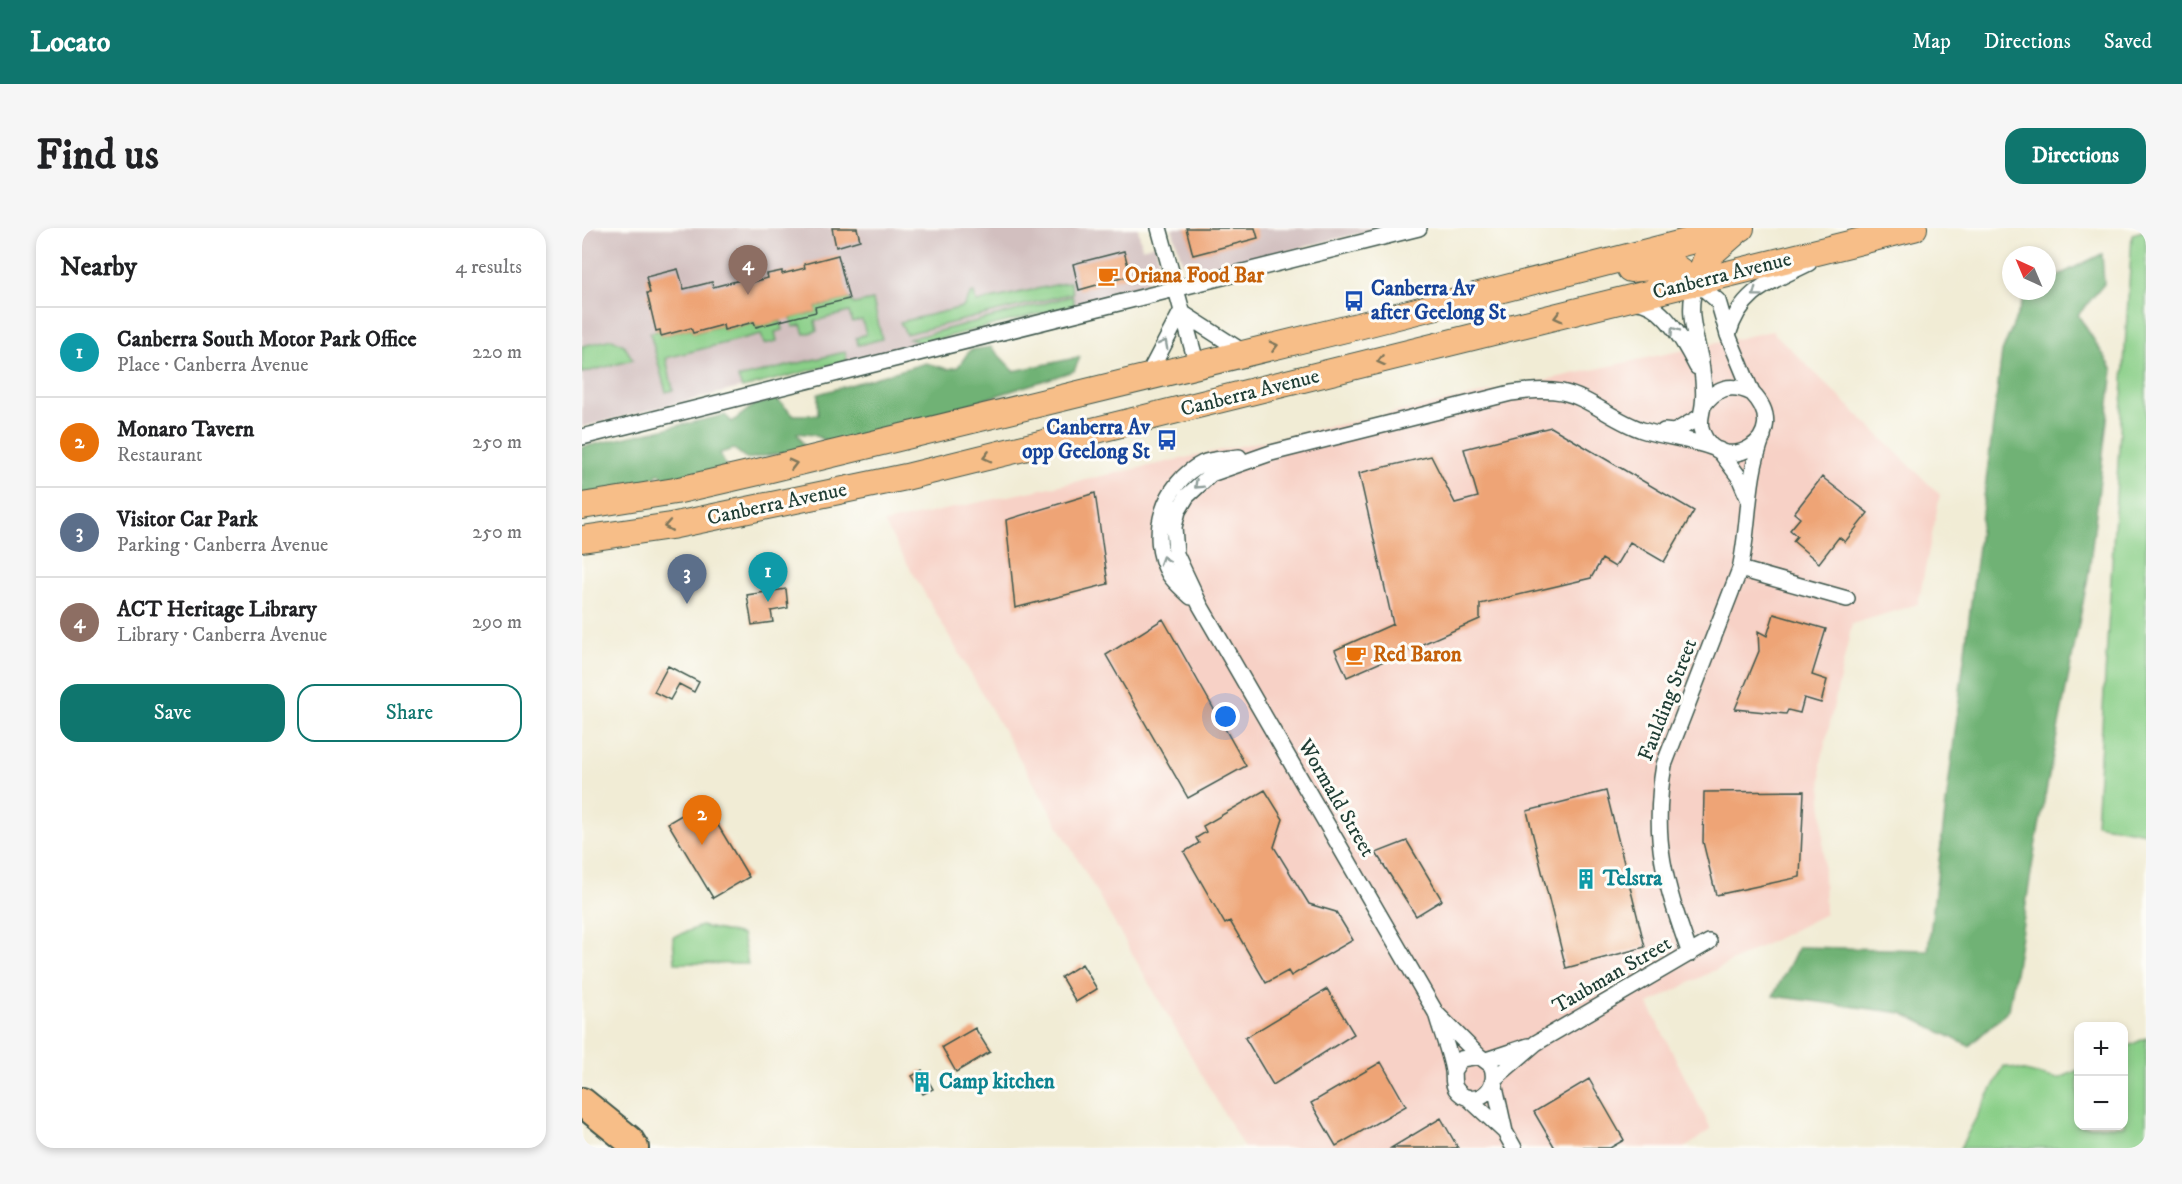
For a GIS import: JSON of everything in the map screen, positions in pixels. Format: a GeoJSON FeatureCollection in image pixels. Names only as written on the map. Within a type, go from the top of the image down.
{"type":"FeatureCollection","features":[{"type":"Feature","properties":{"kind":"highway","name":"Canberra Avenue"},"geometry":{"type":"LineString","coordinates":[[582,506],[675,491],[758,472],[1197,365],[1741,228]]}},
{"type":"Feature","properties":{"kind":"highway"},"geometry":{"type":"LineString","coordinates":[[1544,278],[1672,266],[1697,282],[1707,257],[1741,228]]}},
{"type":"Feature","properties":{"kind":"highway","name":"Canberra Avenue"},"geometry":{"type":"LineString","coordinates":[[582,539],[726,516],[906,477],[1258,392],[1914,228]]}},
{"type":"Feature","properties":{"kind":"highway"},"geometry":{"type":"LineString","coordinates":[[1197,365],[1209,382],[1223,390],[1232,393],[1258,392]]}},
{"type":"Feature","properties":{"kind":"highway"},"geometry":{"type":"LineString","coordinates":[[1167,414],[1185,400],[1194,386],[1197,365]]}},
{"type":"Feature","properties":{"kind":"highway"},"geometry":{"type":"LineString","coordinates":[[726,516],[728,499],[758,472]]}},
{"type":"Feature","properties":{"kind":"highway"},"geometry":{"type":"LineString","coordinates":[[675,491],[713,499],[721,506],[726,516]]}},
{"type":"Feature","properties":{"kind":"highway"},"geometry":{"type":"LineString","coordinates":[[582,1102],[628,1140],[634,1148]]}},
{"type":"Feature","properties":{"kind":"highway"},"geometry":{"type":"LineString","coordinates":[[582,1121],[618,1148]]}},
{"type":"Feature","properties":{"kind":"street"},"geometry":{"type":"LineString","coordinates":[[1159,228],[1197,365]]}},
{"type":"Feature","properties":{"kind":"street"},"geometry":{"type":"LineString","coordinates":[[582,438],[1419,228]]}},
{"type":"Feature","properties":{"kind":"street"},"geometry":{"type":"LineString","coordinates":[[1728,335],[1738,308],[1753,294],[1771,282],[1844,246]]}},
{"type":"Feature","properties":{"kind":"street"},"geometry":{"type":"LineString","coordinates":[[1716,449],[1734,454],[1746,451],[1763,436],[1766,423],[1765,412],[1752,393],[1728,335],[1718,301],[1697,282],[1691,294],[1690,308],[1704,381],[1701,412],[1705,440],[1716,449],[1739,477],[1748,498]]}},
{"type":"Feature","properties":{"kind":"street"},"geometry":{"type":"LineString","coordinates":[[1603,306],[1637,301],[1654,308],[1664,317],[1692,357],[1704,381]]}},
{"type":"Feature","properties":{"kind":"street"},"geometry":{"type":"LineString","coordinates":[[1147,377],[1181,312]]}},
{"type":"Feature","properties":{"kind":"street","name":"Canberra Avenue"},"geometry":{"type":"LineString","coordinates":[[1181,312],[1245,353]]}},
{"type":"Feature","properties":{"kind":"street"},"geometry":{"type":"LineString","coordinates":[[1701,412],[1719,390],[1730,387],[1752,393]]}},
{"type":"Feature","properties":{"kind":"street","name":"Wormald Street"},"geometry":{"type":"LineString","coordinates":[[1505,1132],[1455,1088],[1453,1071],[1436,1013],[1200,605],[1176,554],[1174,527],[1178,511],[1198,483],[1211,474],[1270,453],[1511,393],[1539,390],[1564,393],[1615,420],[1643,430],[1697,441],[1716,449]]}},
{"type":"Feature","properties":{"kind":"street","name":"Wormald Street"},"geometry":{"type":"LineString","coordinates":[[1643,430],[1674,432],[1701,412]]}},
{"type":"Feature","properties":{"kind":"street","name":"Faulding Street"},"geometry":{"type":"LineString","coordinates":[[1690,954],[1664,877],[1657,822],[1658,795],[1667,755],[1740,569],[1755,455],[1763,436]]}},
{"type":"Feature","properties":{"kind":"street"},"geometry":{"type":"LineString","coordinates":[[1740,569],[1847,599]]}},
{"type":"Feature","properties":{"kind":"street","name":"Taubman Street"},"geometry":{"type":"LineString","coordinates":[[1494,1081],[1536,1043],[1709,942]]}},
{"type":"Feature","properties":{"kind":"street","name":"Wormald Street"},"geometry":{"type":"LineString","coordinates":[[1436,1013],[1494,1071],[1505,1132],[1514,1148]]}},
{"type":"Feature","properties":{"kind":"street","name":"Taubman Street"},"geometry":{"type":"LineString","coordinates":[[1482,1058],[1536,1043]]}},
{"type":"Feature","properties":{"kind":"street"},"geometry":{"type":"LineString","coordinates":[[1453,1071],[1461,1059],[1482,1058]]}},
{"type":"Feature","properties":{"kind":"street"},"geometry":{"type":"LineString","coordinates":[[1467,1097],[1485,1094],[1494,1081]]}},
{"type":"Feature","properties":{"kind":"shaded area"},"geometry":{"type":"Polygon","coordinates":[[[582,228],[1138,228],[1142,248],[1156,244],[1158,260],[1151,279],[1135,290],[582,427],[582,228]]]}},
{"type":"Feature","properties":{"kind":"shaded area"},"geometry":{"type":"Polygon","coordinates":[[[1172,228],[1381,228],[1202,272],[1193,270],[1182,261],[1172,228]]]}},
{"type":"Feature","properties":{"kind":"shaded area"},"geometry":{"type":"Polygon","coordinates":[[[1772,331],[1940,495],[1918,604],[1852,624],[1821,763],[1825,914],[1648,1004],[1711,1129],[1685,1148],[1244,1148],[884,523],[1772,331]]]}},
{"type":"Feature","properties":{"kind":"green space"},"geometry":{"type":"Polygon","coordinates":[[[2146,230],[2146,833],[2096,824],[2132,234],[2146,230]]]}},
{"type":"Feature","properties":{"kind":"green space"},"geometry":{"type":"Polygon","coordinates":[[[2102,254],[2104,284],[2078,315],[2113,370],[2089,572],[2036,842],[2009,1010],[1969,1046],[1902,1013],[1773,996],[1799,947],[1928,950],[2002,352],[2023,300],[2056,300],[2056,277],[2102,254]]]}},
{"type":"Feature","properties":{"kind":"green space"},"geometry":{"type":"Polygon","coordinates":[[[1070,282],[1073,293],[906,334],[900,322],[963,307],[974,293],[976,302],[1070,282]]]}},
{"type":"Feature","properties":{"kind":"green space"},"geometry":{"type":"Polygon","coordinates":[[[1072,296],[1075,305],[922,343],[909,339],[1072,296]]]}},
{"type":"Feature","properties":{"kind":"green space"},"geometry":{"type":"Polygon","coordinates":[[[849,299],[854,304],[873,300],[882,339],[858,345],[856,338],[866,334],[862,320],[852,322],[849,312],[815,321],[817,331],[804,334],[801,325],[793,327],[791,318],[816,312],[815,307],[849,299]]]}},
{"type":"Feature","properties":{"kind":"green space"},"geometry":{"type":"Polygon","coordinates":[[[781,321],[783,330],[775,332],[777,341],[764,344],[761,334],[666,358],[673,390],[666,392],[650,333],[660,330],[661,336],[691,328],[693,333],[723,325],[724,330],[754,322],[756,327],[781,321]]]}},
{"type":"Feature","properties":{"kind":"green space"},"geometry":{"type":"Polygon","coordinates":[[[612,339],[624,345],[633,360],[582,373],[582,346],[612,339]]]}},
{"type":"Feature","properties":{"kind":"green space"},"geometry":{"type":"Polygon","coordinates":[[[991,347],[1014,371],[1080,357],[1074,371],[837,446],[814,435],[797,433],[806,449],[747,459],[734,449],[720,453],[726,467],[673,486],[659,473],[645,488],[582,494],[582,447],[725,415],[732,422],[754,405],[777,399],[793,415],[818,415],[818,394],[926,363],[948,369],[958,367],[970,350],[991,347]]]}},
{"type":"Feature","properties":{"kind":"green space"},"geometry":{"type":"Polygon","coordinates":[[[845,352],[847,361],[742,388],[738,378],[845,352]]]}},
{"type":"Feature","properties":{"kind":"green space"},"geometry":{"type":"Polygon","coordinates":[[[701,926],[742,935],[748,964],[675,963],[673,937],[701,926]]]}},
{"type":"Feature","properties":{"kind":"green space"},"geometry":{"type":"Polygon","coordinates":[[[2146,1038],[2146,1148],[1960,1148],[2004,1066],[2058,1079],[2074,1072],[2074,1130],[2128,1130],[2128,1046],[2146,1038]]]}},
{"type":"Feature","properties":{"kind":"building"},"geometry":{"type":"Polygon","coordinates":[[[832,228],[857,228],[860,240],[836,247],[832,228]]]}},
{"type":"Feature","properties":{"kind":"building"},"geometry":{"type":"Polygon","coordinates":[[[1186,228],[1255,228],[1258,238],[1193,255],[1186,228]]]}},
{"type":"Feature","properties":{"kind":"building"},"geometry":{"type":"Polygon","coordinates":[[[1124,251],[1129,270],[1125,277],[1079,290],[1073,264],[1124,251]]]}},
{"type":"Feature","properties":{"kind":"building"},"geometry":{"type":"Polygon","coordinates":[[[838,255],[849,299],[815,307],[816,312],[756,327],[754,322],[724,330],[723,325],[693,333],[691,328],[661,336],[660,330],[656,331],[647,293],[650,293],[646,277],[678,269],[684,289],[712,282],[713,287],[744,279],[745,284],[768,278],[767,274],[782,271],[782,274],[805,268],[804,264],[838,255]]]}},
{"type":"Feature","properties":{"kind":"building"},"geometry":{"type":"Polygon","coordinates":[[[1551,427],[1694,511],[1664,562],[1630,542],[1615,567],[1602,559],[1591,578],[1480,604],[1480,619],[1347,677],[1335,650],[1393,624],[1359,473],[1431,456],[1455,503],[1478,497],[1464,449],[1551,427]]]}},
{"type":"Feature","properties":{"kind":"building"},"geometry":{"type":"Polygon","coordinates":[[[1822,477],[1868,513],[1845,542],[1839,537],[1819,563],[1793,541],[1797,536],[1790,530],[1800,518],[1794,513],[1822,477]]]}},
{"type":"Feature","properties":{"kind":"building"},"geometry":{"type":"Polygon","coordinates":[[[1095,493],[1108,584],[1015,608],[1006,520],[1095,493]]]}},
{"type":"Feature","properties":{"kind":"building"},"geometry":{"type":"Polygon","coordinates":[[[786,589],[788,608],[771,611],[773,622],[752,625],[747,595],[786,589]]]}},
{"type":"Feature","properties":{"kind":"building"},"geometry":{"type":"Polygon","coordinates":[[[1774,614],[1826,629],[1812,675],[1827,680],[1821,703],[1804,698],[1800,713],[1788,710],[1786,714],[1735,709],[1759,651],[1758,631],[1767,636],[1774,614]]]}},
{"type":"Feature","properties":{"kind":"building"},"geometry":{"type":"Polygon","coordinates":[[[1163,619],[1246,766],[1188,798],[1106,655],[1163,619]]]}},
{"type":"Feature","properties":{"kind":"building"},"geometry":{"type":"Polygon","coordinates":[[[668,666],[699,682],[694,692],[679,684],[670,700],[654,692],[668,666]]]}},
{"type":"Feature","properties":{"kind":"building"},"geometry":{"type":"Polygon","coordinates":[[[1265,790],[1283,819],[1274,847],[1309,904],[1336,912],[1353,940],[1291,976],[1288,971],[1266,983],[1230,921],[1225,924],[1184,852],[1199,843],[1196,838],[1206,832],[1203,826],[1265,790]]]}},
{"type":"Feature","properties":{"kind":"building","name":"Telstra"},"geometry":{"type":"Polygon","coordinates":[[[1606,791],[1645,947],[1566,968],[1527,811],[1606,791]]]}},
{"type":"Feature","properties":{"kind":"building"},"geometry":{"type":"Polygon","coordinates":[[[1804,791],[1800,877],[1716,895],[1703,842],[1704,792],[1804,791]]]}},
{"type":"Feature","properties":{"kind":"building"},"geometry":{"type":"Polygon","coordinates":[[[704,802],[749,877],[713,898],[668,823],[704,802]]]}},
{"type":"Feature","properties":{"kind":"building"},"geometry":{"type":"Polygon","coordinates":[[[1407,841],[1442,900],[1416,916],[1376,853],[1407,841]]]}},
{"type":"Feature","properties":{"kind":"building"},"geometry":{"type":"Polygon","coordinates":[[[1082,964],[1097,989],[1076,1002],[1061,977],[1082,964]]]}},
{"type":"Feature","properties":{"kind":"building"},"geometry":{"type":"Polygon","coordinates":[[[1327,989],[1354,1034],[1273,1085],[1245,1038],[1327,989]]]}},
{"type":"Feature","properties":{"kind":"building"},"geometry":{"type":"Polygon","coordinates":[[[975,1028],[990,1052],[956,1072],[942,1047],[975,1028]]]}},
{"type":"Feature","properties":{"kind":"building"},"geometry":{"type":"Polygon","coordinates":[[[1381,1062],[1406,1106],[1336,1146],[1311,1103],[1381,1062]]]}},
{"type":"Feature","properties":{"kind":"building","name":"Camp kitchen"},"geometry":{"type":"Polygon","coordinates":[[[922,1070],[933,1089],[923,1094],[912,1076],[922,1070]]]}},
{"type":"Feature","properties":{"kind":"building"},"geometry":{"type":"Polygon","coordinates":[[[1589,1079],[1624,1140],[1610,1148],[1555,1148],[1534,1112],[1589,1079]]]}},
{"type":"Feature","properties":{"kind":"building"},"geometry":{"type":"Polygon","coordinates":[[[1441,1118],[1458,1148],[1391,1148],[1441,1118]]]}},
{"type":"Feature","properties":{"kind":"place","name":"Oriana Food Bar"},"geometry":{"type":"Point","coordinates":[1108,276]}},
{"type":"Feature","properties":{"kind":"place","name":"ACT Heritage Library"},"geometry":{"type":"Point","coordinates":[748,295]}},
{"type":"Feature","properties":{"kind":"place","name":"Canberra Av after Geelong St"},"geometry":{"type":"Point","coordinates":[1354,301]}},
{"type":"Feature","properties":{"kind":"place","name":"Canberra Av opp Geelong St"},"geometry":{"type":"Point","coordinates":[1167,440]}},
{"type":"Feature","properties":{"kind":"place","name":"Canberra South Motor Park Office"},"geometry":{"type":"Point","coordinates":[768,602]}},
{"type":"Feature","properties":{"kind":"place","name":"Visitor Car Park"},"geometry":{"type":"Point","coordinates":[687,604]}},
{"type":"Feature","properties":{"kind":"place","name":"Red Baron"},"geometry":{"type":"Point","coordinates":[1356,655]}},
{"type":"Feature","properties":{"kind":"place","name":"Monaro Tavern"},"geometry":{"type":"Point","coordinates":[702,845]}},
{"type":"Feature","properties":{"kind":"place","name":"Telstra"},"geometry":{"type":"Point","coordinates":[1586,879]}},
{"type":"Feature","properties":{"kind":"place","name":"Camp kitchen"},"geometry":{"type":"Point","coordinates":[922,1082]}}]}
